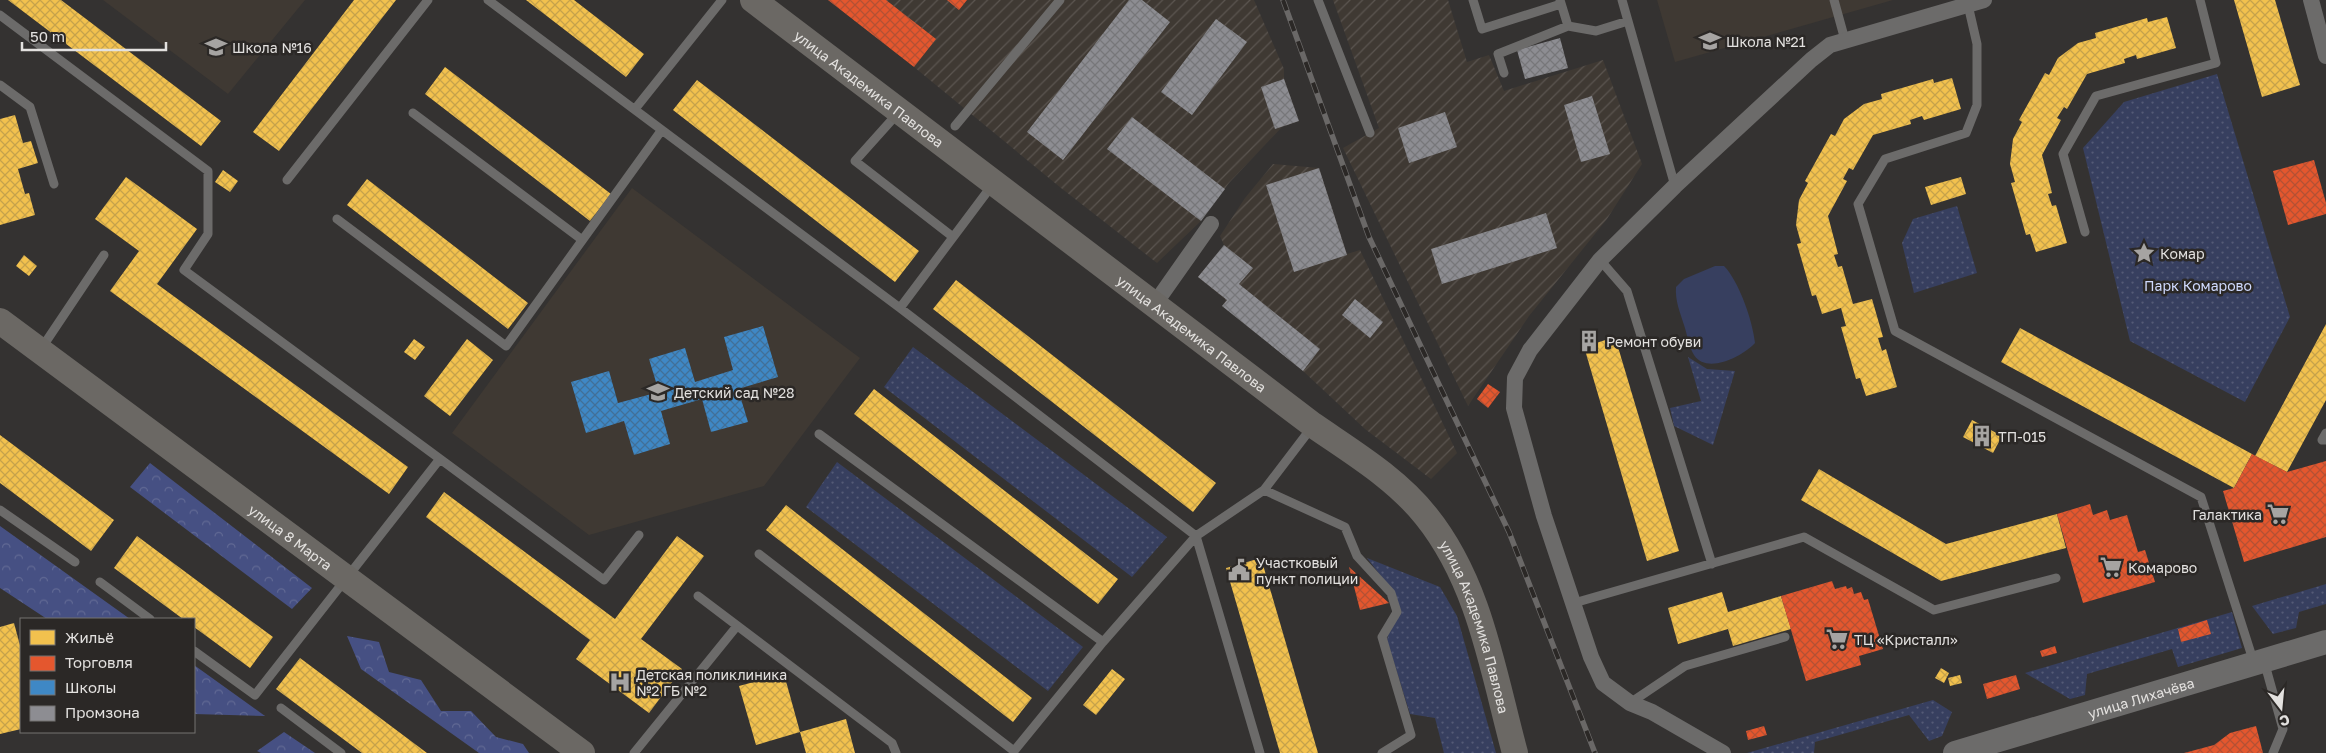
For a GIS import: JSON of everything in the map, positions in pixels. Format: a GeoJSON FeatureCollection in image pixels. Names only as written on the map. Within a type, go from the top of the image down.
{"type":"FeatureCollection","features":[{"type":"Feature","properties":{"kind":"main road","name":"улица Академика Павлова"},"geometry":{"type":"LineString","coordinates":[[753,0],[1313,425],[1387,477],[1426,515],[1458,563],[1475,606],[1515,753]]}},
{"type":"Feature","properties":{"kind":"main road","name":"улица 8 Марта"},"geometry":{"type":"LineString","coordinates":[[0,321],[582,753]]}},
{"type":"Feature","properties":{"kind":"street"},"geometry":{"type":"LineString","coordinates":[[1723,753],[1652,712],[1630,704],[1603,683],[1591,657],[1544,516],[1514,408],[1515,378],[1530,350],[1600,260],[1675,186],[1810,60],[1830,45],[1984,0]]}},
{"type":"Feature","properties":{"kind":"street"},"geometry":{"type":"LineString","coordinates":[[2311,0],[2326,56]]}},
{"type":"Feature","properties":{"kind":"street"},"geometry":{"type":"LineString","coordinates":[[1154,305],[1211,224]]}},
{"type":"Feature","properties":{"kind":"street","name":"улица Лихачёва"},"geometry":{"type":"LineString","coordinates":[[1955,753],[2326,642]]}},
{"type":"Feature","properties":{"kind":"lane"},"geometry":{"type":"LineString","coordinates":[[287,180],[428,0]]}},
{"type":"Feature","properties":{"kind":"lane"},"geometry":{"type":"LineString","coordinates":[[488,0],[900,308],[1196,536],[1260,753]]}},
{"type":"Feature","properties":{"kind":"lane"},"geometry":{"type":"LineString","coordinates":[[635,109],[722,0]]}},
{"type":"Feature","properties":{"kind":"lane"},"geometry":{"type":"LineString","coordinates":[[955,126],[1060,0]]}},
{"type":"Feature","properties":{"kind":"lane"},"geometry":{"type":"LineString","coordinates":[[1318,0],[1370,133]]}},
{"type":"Feature","properties":{"kind":"lane"},"geometry":{"type":"LineString","coordinates":[[1473,0],[1482,29],[1560,2],[1568,26]]}},
{"type":"Feature","properties":{"kind":"lane"},"geometry":{"type":"LineString","coordinates":[[1622,0],[1675,186]]}},
{"type":"Feature","properties":{"kind":"lane"},"geometry":{"type":"LineString","coordinates":[[1834,0],[1845,40]]}},
{"type":"Feature","properties":{"kind":"lane"},"geometry":{"type":"LineString","coordinates":[[2085,232],[2063,154],[2096,96],[2216,63],[2200,0]]}},
{"type":"Feature","properties":{"kind":"lane"},"geometry":{"type":"LineString","coordinates":[[1968,5],[1977,44],[1977,105],[1966,133],[1885,159],[1858,204],[1895,331],[2201,497],[2282,729],[2273,753]]}},
{"type":"Feature","properties":{"kind":"lane"},"geometry":{"type":"LineString","coordinates":[[0,14],[208,171],[208,234],[184,270],[438,460],[604,580],[639,535]]}},
{"type":"Feature","properties":{"kind":"lane"},"geometry":{"type":"LineString","coordinates":[[1504,73],[1498,54],[1568,26],[1596,30],[1628,21]]}},
{"type":"Feature","properties":{"kind":"lane"},"geometry":{"type":"LineString","coordinates":[[0,84],[30,107],[54,184]]}},
{"type":"Feature","properties":{"kind":"lane"},"geometry":{"type":"LineString","coordinates":[[900,111],[855,161],[953,237]]}},
{"type":"Feature","properties":{"kind":"lane"},"geometry":{"type":"LineString","coordinates":[[413,112],[581,239]]}},
{"type":"Feature","properties":{"kind":"lane"},"geometry":{"type":"LineString","coordinates":[[337,219],[506,346],[581,239],[662,131]]}},
{"type":"Feature","properties":{"kind":"lane"},"geometry":{"type":"LineString","coordinates":[[900,308],[993,183]]}},
{"type":"Feature","properties":{"kind":"lane"},"geometry":{"type":"LineString","coordinates":[[40,351],[104,255]]}},
{"type":"Feature","properties":{"kind":"lane"},"geometry":{"type":"LineString","coordinates":[[1600,260],[1627,291],[1712,564]]}},
{"type":"Feature","properties":{"kind":"lane"},"geometry":{"type":"LineString","coordinates":[[759,554],[1014,751],[1103,642],[1196,536],[1264,490],[1313,425]]}},
{"type":"Feature","properties":{"kind":"lane"},"geometry":{"type":"LineString","coordinates":[[2326,433],[2322,440],[2326,440]]}},
{"type":"Feature","properties":{"kind":"lane"},"geometry":{"type":"LineString","coordinates":[[819,434],[1103,642]]}},
{"type":"Feature","properties":{"kind":"lane"},"geometry":{"type":"LineString","coordinates":[[195,652],[255,695],[438,460]]}},
{"type":"Feature","properties":{"kind":"lane"},"geometry":{"type":"LineString","coordinates":[[1264,490],[1345,527],[1357,556],[1391,593],[1397,612],[1382,637],[1412,735],[1382,753]]}},
{"type":"Feature","properties":{"kind":"lane"},"geometry":{"type":"LineString","coordinates":[[0,510],[75,562]]}},
{"type":"Feature","properties":{"kind":"lane"},"geometry":{"type":"LineString","coordinates":[[1574,603],[1804,537],[1934,610],[2056,578]]}},
{"type":"Feature","properties":{"kind":"lane"},"geometry":{"type":"LineString","coordinates":[[100,582],[149,618]]}},
{"type":"Feature","properties":{"kind":"lane"},"geometry":{"type":"LineString","coordinates":[[698,596],[892,743],[896,753]]}},
{"type":"Feature","properties":{"kind":"lane"},"geometry":{"type":"LineString","coordinates":[[634,753],[737,626]]}},
{"type":"Feature","properties":{"kind":"lane"},"geometry":{"type":"LineString","coordinates":[[1630,704],[1686,666],[1785,637]]}},
{"type":"Feature","properties":{"kind":"lane"},"geometry":{"type":"LineString","coordinates":[[281,708],[341,753]]}},
{"type":"Feature","properties":{"kind":"shaded area","name":"Школа №16"},"geometry":{"type":"Polygon","coordinates":[[[103,0],[305,0],[228,94],[103,0]]]}},
{"type":"Feature","properties":{"kind":"shaded area"},"geometry":{"type":"Polygon","coordinates":[[[828,0],[1254,0],[1284,69],[1284,79],[1299,121],[1282,127],[1229,183],[1201,221],[1157,263],[828,0]]]}},
{"type":"Feature","properties":{"kind":"shaded area"},"geometry":{"type":"Polygon","coordinates":[[[1333,0],[1448,0],[1467,62],[1489,55],[1504,91],[1603,60],[1642,164],[1607,219],[1529,316],[1468,406],[1343,148],[1379,128],[1333,0]]]}},
{"type":"Feature","properties":{"kind":"shaded area","name":"Школа №21"},"geometry":{"type":"Polygon","coordinates":[[[1657,0],[1893,0],[1675,62],[1657,0]]]}},
{"type":"Feature","properties":{"kind":"shaded area"},"geometry":{"type":"Polygon","coordinates":[[[1273,164],[1319,168],[1347,254],[1360,250],[1457,453],[1431,479],[1365,429],[1303,371],[1222,306],[1226,300],[1198,277],[1224,245],[1220,236],[1245,198],[1273,164]]]}},
{"type":"Feature","properties":{"kind":"shaded area","name":"Детский сад №28"},"geometry":{"type":"Polygon","coordinates":[[[632,188],[860,358],[764,486],[589,535],[452,433],[632,188]]]}},
{"type":"Feature","properties":{"kind":"green space","name":"Парк Комарово"},"geometry":{"type":"Polygon","coordinates":[[[2217,74],[2290,317],[2245,402],[2130,341],[2083,148],[2124,102],[2217,74]]]}},
{"type":"Feature","properties":{"kind":"green space"},"geometry":{"type":"Polygon","coordinates":[[[1957,206],[1977,273],[1914,293],[1902,243],[1913,219],[1957,206]]]}},
{"type":"Feature","properties":{"kind":"green space"},"geometry":{"type":"Polygon","coordinates":[[[1715,266],[1724,266],[1735,281],[1748,313],[1755,343],[1734,358],[1716,363],[1707,363],[1700,361],[1694,355],[1691,348],[1678,306],[1676,287],[1684,279],[1715,266]]]}},
{"type":"Feature","properties":{"kind":"green space"},"geometry":{"type":"Polygon","coordinates":[[[913,347],[1167,537],[1132,577],[884,387],[913,347]]]}},
{"type":"Feature","properties":{"kind":"green space"},"geometry":{"type":"Polygon","coordinates":[[[1688,357],[1707,369],[1735,371],[1713,445],[1674,426],[1670,408],[1701,401],[1688,357]]]}},
{"type":"Feature","properties":{"kind":"green space"},"geometry":{"type":"Polygon","coordinates":[[[837,462],[1083,647],[1048,691],[806,507],[837,462]]]}},
{"type":"Feature","properties":{"kind":"green space"},"geometry":{"type":"Polygon","coordinates":[[[150,463],[312,588],[292,609],[130,487],[150,463]]]}},
{"type":"Feature","properties":{"kind":"green space"},"geometry":{"type":"Polygon","coordinates":[[[0,526],[129,618],[45,618],[0,588],[0,526]]]}},
{"type":"Feature","properties":{"kind":"green space"},"geometry":{"type":"Polygon","coordinates":[[[1367,558],[1440,587],[1457,616],[1496,753],[1444,753],[1435,718],[1410,714],[1387,640],[1397,597],[1367,558]]]}},
{"type":"Feature","properties":{"kind":"green space"},"geometry":{"type":"Polygon","coordinates":[[[2326,584],[2326,604],[2299,612],[2296,628],[2273,634],[2252,606],[2326,584]]]}},
{"type":"Feature","properties":{"kind":"green space"},"geometry":{"type":"Polygon","coordinates":[[[2232,612],[2242,648],[2178,667],[2172,649],[2087,674],[2085,695],[2070,699],[2025,673],[2232,612]]]}},
{"type":"Feature","properties":{"kind":"green space"},"geometry":{"type":"Polygon","coordinates":[[[347,636],[379,642],[389,672],[421,680],[441,711],[471,711],[496,737],[523,744],[529,753],[479,753],[361,669],[347,636]]]}},
{"type":"Feature","properties":{"kind":"green space"},"geometry":{"type":"Polygon","coordinates":[[[195,666],[265,716],[195,714],[195,666]]]}},
{"type":"Feature","properties":{"kind":"green space"},"geometry":{"type":"Polygon","coordinates":[[[1933,700],[1952,712],[1942,736],[1929,741],[1909,715],[1815,742],[1814,753],[1747,753],[1933,700]]]}},
{"type":"Feature","properties":{"kind":"green space"},"geometry":{"type":"Polygon","coordinates":[[[284,732],[315,753],[261,753],[257,751],[284,732]]]}},
{"type":"Feature","properties":{"kind":"building: Жильё"},"geometry":{"type":"Polygon","coordinates":[[[8,0],[61,0],[221,121],[201,146],[8,0]]]}},
{"type":"Feature","properties":{"kind":"building: Жильё"},"geometry":{"type":"Polygon","coordinates":[[[354,0],[396,0],[279,151],[253,132],[354,0]]]}},
{"type":"Feature","properties":{"kind":"building: Жильё"},"geometry":{"type":"Polygon","coordinates":[[[526,0],[574,0],[644,54],[626,77],[526,0]]]}},
{"type":"Feature","properties":{"kind":"building: Жильё"},"geometry":{"type":"Polygon","coordinates":[[[2234,0],[2275,0],[2300,85],[2262,97],[2234,0]]]}},
{"type":"Feature","properties":{"kind":"building: Жильё"},"geometry":{"type":"Polygon","coordinates":[[[2167,17],[2176,48],[2137,59],[2136,55],[2124,59],[2125,63],[2087,74],[2067,109],[2064,107],[2057,118],[2061,120],[2042,155],[2052,193],[2048,194],[2052,206],[2056,205],[2067,243],[2036,252],[2030,234],[2026,235],[2011,183],[2015,182],[2010,164],[2013,139],[2022,122],[2019,120],[2045,73],[2049,75],[2058,58],[2078,43],[2096,38],[2095,33],[2147,18],[2148,22],[2167,17]]]}},
{"type":"Feature","properties":{"kind":"building: Жильё"},"geometry":{"type":"Polygon","coordinates":[[[445,67],[611,194],[590,221],[425,94],[445,67]]]}},
{"type":"Feature","properties":{"kind":"building: Жильё"},"geometry":{"type":"Polygon","coordinates":[[[1952,78],[1961,109],[1924,120],[1922,116],[1910,120],[1911,124],[1873,135],[1853,170],[1849,168],[1843,179],[1847,181],[1828,216],[1838,254],[1834,255],[1838,267],[1842,266],[1853,304],[1872,299],[1883,337],[1878,338],[1882,351],[1886,349],[1897,387],[1866,396],[1860,378],[1856,379],[1841,327],[1846,326],[1841,308],[1822,314],[1816,295],[1812,296],[1797,244],[1801,243],[1796,225],[1799,200],[1808,183],[1805,181],[1831,134],[1835,136],[1844,119],[1864,104],[1882,99],[1881,94],[1933,79],[1934,83],[1952,78]]]}},
{"type":"Feature","properties":{"kind":"building: Жильё"},"geometry":{"type":"Polygon","coordinates":[[[697,80],[919,251],[895,282],[673,110],[697,80]]]}},
{"type":"Feature","properties":{"kind":"building: Жильё"},"geometry":{"type":"Polygon","coordinates":[[[15,115],[23,143],[31,141],[38,163],[18,169],[25,194],[29,193],[35,215],[0,225],[0,119],[15,115]]]}},
{"type":"Feature","properties":{"kind":"building: Жильё"},"geometry":{"type":"Polygon","coordinates":[[[223,170],[238,181],[230,192],[215,182],[223,170]]]}},
{"type":"Feature","properties":{"kind":"building: Жильё"},"geometry":{"type":"Polygon","coordinates":[[[126,177],[197,229],[157,284],[408,467],[389,494],[110,291],[139,251],[95,219],[126,177]]]}},
{"type":"Feature","properties":{"kind":"building: Жильё"},"geometry":{"type":"Polygon","coordinates":[[[1961,177],[1966,194],[1931,205],[1925,187],[1961,177]]]}},
{"type":"Feature","properties":{"kind":"building: Жильё"},"geometry":{"type":"Polygon","coordinates":[[[367,179],[528,303],[508,329],[347,205],[367,179]]]}},
{"type":"Feature","properties":{"kind":"building: Жильё"},"geometry":{"type":"Polygon","coordinates":[[[24,255],[37,266],[29,276],[16,266],[24,255]]]}},
{"type":"Feature","properties":{"kind":"building: Жильё"},"geometry":{"type":"Polygon","coordinates":[[[956,280],[1216,483],[1193,512],[933,309],[956,280]]]}},
{"type":"Feature","properties":{"kind":"building: Жильё"},"geometry":{"type":"Polygon","coordinates":[[[2326,324],[2326,400],[2287,472],[2255,456],[2326,324]]]}},
{"type":"Feature","properties":{"kind":"building: Жильё"},"geometry":{"type":"Polygon","coordinates":[[[2020,328],[2252,454],[2234,488],[2001,362],[2020,328]]]}},
{"type":"Feature","properties":{"kind":"building: Жильё"},"geometry":{"type":"Polygon","coordinates":[[[1594,336],[1596,343],[1615,337],[1679,551],[1647,561],[1582,340],[1594,336]]]}},
{"type":"Feature","properties":{"kind":"building: Жильё"},"geometry":{"type":"Polygon","coordinates":[[[414,339],[425,347],[415,360],[404,352],[414,339]]]}},
{"type":"Feature","properties":{"kind":"building: Жильё"},"geometry":{"type":"Polygon","coordinates":[[[467,339],[493,360],[450,416],[424,396],[467,339]]]}},
{"type":"Feature","properties":{"kind":"building: Жильё"},"geometry":{"type":"Polygon","coordinates":[[[874,389],[1118,579],[1098,604],[854,414],[874,389]]]}},
{"type":"Feature","properties":{"kind":"building: Жильё","name":"ТП-015"},"geometry":{"type":"Polygon","coordinates":[[[1972,420],[2002,436],[1993,453],[1963,437],[1972,420]]]}},
{"type":"Feature","properties":{"kind":"building: Жильё"},"geometry":{"type":"Polygon","coordinates":[[[0,435],[114,520],[91,551],[0,483],[0,435]]]}},
{"type":"Feature","properties":{"kind":"building: Жильё"},"geometry":{"type":"Polygon","coordinates":[[[1819,469],[1946,544],[2057,514],[2066,548],[1941,581],[1801,500],[1819,469]]]}},
{"type":"Feature","properties":{"kind":"building: Жильё"},"geometry":{"type":"Polygon","coordinates":[[[444,492],[615,619],[677,536],[704,556],[641,639],[682,669],[649,713],[576,659],[590,640],[426,517],[444,492]]]}},
{"type":"Feature","properties":{"kind":"building: Жильё"},"geometry":{"type":"Polygon","coordinates":[[[786,505],[1032,698],[1013,722],[766,530],[786,505]]]}},
{"type":"Feature","properties":{"kind":"building: Жильё"},"geometry":{"type":"Polygon","coordinates":[[[137,536],[273,637],[250,668],[195,628],[195,618],[182,618],[114,568],[137,536]]]}},
{"type":"Feature","properties":{"kind":"building: Жильё"},"geometry":{"type":"Polygon","coordinates":[[[1261,558],[1318,753],[1280,753],[1226,568],[1261,558]]]}},
{"type":"Feature","properties":{"kind":"building: Жильё"},"geometry":{"type":"Polygon","coordinates":[[[1722,592],[1728,612],[1781,596],[1791,629],[1733,646],[1728,629],[1678,644],[1668,608],[1722,592]]]}},
{"type":"Feature","properties":{"kind":"building: Жильё"},"geometry":{"type":"Polygon","coordinates":[[[14,623],[20,645],[20,729],[0,734],[0,627],[14,623]]]}},
{"type":"Feature","properties":{"kind":"building: Жильё"},"geometry":{"type":"Polygon","coordinates":[[[300,658],[427,753],[362,753],[276,689],[300,658]]]}},
{"type":"Feature","properties":{"kind":"building: Жильё"},"geometry":{"type":"Polygon","coordinates":[[[1941,668],[1949,673],[1944,683],[1935,678],[1941,668]]]}},
{"type":"Feature","properties":{"kind":"building: Жильё"},"geometry":{"type":"Polygon","coordinates":[[[1112,669],[1125,679],[1096,715],[1083,705],[1112,669]]]}},
{"type":"Feature","properties":{"kind":"building: Жильё"},"geometry":{"type":"Polygon","coordinates":[[[784,674],[800,732],[756,745],[739,686],[784,674]]]}},
{"type":"Feature","properties":{"kind":"building: Жильё"},"geometry":{"type":"Polygon","coordinates":[[[1960,675],[1962,683],[1950,686],[1948,678],[1960,675]]]}},
{"type":"Feature","properties":{"kind":"building: Жильё"},"geometry":{"type":"Polygon","coordinates":[[[846,719],[855,753],[806,753],[800,732],[846,719]]]}},
{"type":"Feature","properties":{"kind":"building: Торговля"},"geometry":{"type":"Polygon","coordinates":[[[828,0],[886,0],[936,39],[914,67],[828,0]]]}},
{"type":"Feature","properties":{"kind":"building: Торговля"},"geometry":{"type":"Polygon","coordinates":[[[947,0],[967,0],[959,10],[947,0]]]}},
{"type":"Feature","properties":{"kind":"building: Торговля"},"geometry":{"type":"Polygon","coordinates":[[[2314,160],[2326,203],[2326,214],[2288,225],[2273,171],[2314,160]]]}},
{"type":"Feature","properties":{"kind":"building: Торговля"},"geometry":{"type":"Polygon","coordinates":[[[1488,384],[1500,392],[1488,408],[1477,399],[1488,384]]]}},
{"type":"Feature","properties":{"kind":"building: Торговля","name":"Галактика"},"geometry":{"type":"Polygon","coordinates":[[[2252,454],[2287,472],[2326,461],[2326,537],[2244,562],[2223,491],[2234,488],[2252,454]]]}},
{"type":"Feature","properties":{"kind":"building: Торговля","name":"Комарово"},"geometry":{"type":"Polygon","coordinates":[[[2090,504],[2093,515],[2107,510],[2110,520],[2127,515],[2138,552],[2145,550],[2155,582],[2083,603],[2057,514],[2090,504]]]}},
{"type":"Feature","properties":{"kind":"building: Торговля"},"geometry":{"type":"Polygon","coordinates":[[[1349,567],[1389,603],[1360,610],[1349,567]]]}},
{"type":"Feature","properties":{"kind":"building: Торговля","name":"ТЦ «Кристалл»"},"geometry":{"type":"Polygon","coordinates":[[[1832,581],[1835,589],[1846,586],[1847,589],[1852,587],[1854,594],[1861,592],[1864,600],[1868,599],[1883,649],[1859,656],[1861,665],[1806,681],[1781,596],[1832,581]]]}},
{"type":"Feature","properties":{"kind":"building: Торговля"},"geometry":{"type":"Polygon","coordinates":[[[2207,620],[2211,634],[2181,642],[2178,629],[2207,620]]]}},
{"type":"Feature","properties":{"kind":"building: Торговля"},"geometry":{"type":"Polygon","coordinates":[[[2055,646],[2057,653],[2042,657],[2040,651],[2055,646]]]}},
{"type":"Feature","properties":{"kind":"building: Торговля"},"geometry":{"type":"Polygon","coordinates":[[[2016,675],[2020,689],[1987,699],[1983,684],[2016,675]]]}},
{"type":"Feature","properties":{"kind":"building: Торговля"},"geometry":{"type":"Polygon","coordinates":[[[1764,726],[1767,735],[1748,740],[1746,731],[1764,726]]]}},
{"type":"Feature","properties":{"kind":"building: Торговля"},"geometry":{"type":"Polygon","coordinates":[[[2256,726],[2263,753],[2184,753],[2214,745],[2230,733],[2256,726]]]}},
{"type":"Feature","properties":{"kind":"building: Школы"},"geometry":{"type":"Polygon","coordinates":[[[763,326],[778,377],[738,389],[748,422],[711,432],[702,399],[661,411],[670,444],[634,455],[624,421],[586,433],[571,382],[609,371],[618,403],[659,392],[649,359],[685,348],[695,382],[733,370],[724,337],[763,326]]]}},
{"type":"Feature","properties":{"kind":"building: Промзона"},"geometry":{"type":"Polygon","coordinates":[[[1129,0],[1142,0],[1170,22],[1063,160],[1027,132],[1129,0]]]}},
{"type":"Feature","properties":{"kind":"building: Промзона"},"geometry":{"type":"Polygon","coordinates":[[[1216,19],[1247,42],[1192,115],[1161,92],[1216,19]]]}},
{"type":"Feature","properties":{"kind":"building: Промзона"},"geometry":{"type":"Polygon","coordinates":[[[1560,38],[1568,68],[1525,79],[1517,50],[1560,38]]]}},
{"type":"Feature","properties":{"kind":"building: Промзона"},"geometry":{"type":"Polygon","coordinates":[[[1284,79],[1299,121],[1275,129],[1261,87],[1284,79]]]}},
{"type":"Feature","properties":{"kind":"building: Промзона"},"geometry":{"type":"Polygon","coordinates":[[[1592,96],[1610,154],[1581,162],[1564,105],[1592,96]]]}},
{"type":"Feature","properties":{"kind":"building: Промзона"},"geometry":{"type":"Polygon","coordinates":[[[1445,112],[1457,147],[1409,163],[1398,128],[1445,112]]]}},
{"type":"Feature","properties":{"kind":"building: Промзона"},"geometry":{"type":"Polygon","coordinates":[[[1132,117],[1225,189],[1201,221],[1107,149],[1132,117]]]}},
{"type":"Feature","properties":{"kind":"building: Промзона"},"geometry":{"type":"Polygon","coordinates":[[[1319,168],[1347,255],[1294,272],[1266,185],[1319,168]]]}},
{"type":"Feature","properties":{"kind":"building: Промзона"},"geometry":{"type":"Polygon","coordinates":[[[1546,213],[1557,248],[1442,284],[1431,249],[1546,213]]]}},
{"type":"Feature","properties":{"kind":"building: Промзона"},"geometry":{"type":"Polygon","coordinates":[[[1224,245],[1253,268],[1239,284],[1320,349],[1303,371],[1222,306],[1227,300],[1198,277],[1224,245]]]}},
{"type":"Feature","properties":{"kind":"building: Промзона"},"geometry":{"type":"Polygon","coordinates":[[[1355,299],[1383,322],[1370,338],[1342,315],[1355,299]]]}},
{"type":"Feature","properties":{"kind":"railway"},"geometry":{"type":"LineString","coordinates":[[1283,0],[1369,237],[1509,532],[1595,753]]}},
{"type":"Feature","properties":{"kind":"place","name":"Школа №21"},"geometry":{"type":"Point","coordinates":[1710,41]}},
{"type":"Feature","properties":{"kind":"place","name":"Школа №16"},"geometry":{"type":"Point","coordinates":[216,47]}},
{"type":"Feature","properties":{"kind":"place","name":"Комар"},"geometry":{"type":"Point","coordinates":[2144,253]}},
{"type":"Feature","properties":{"kind":"place","name":"Ремонт обуви"},"geometry":{"type":"Point","coordinates":[1589,341]}},
{"type":"Feature","properties":{"kind":"place","name":"Детский сад №28"},"geometry":{"type":"Point","coordinates":[658,392]}},
{"type":"Feature","properties":{"kind":"place","name":"ТП-015"},"geometry":{"type":"Point","coordinates":[1982,436]}},
{"type":"Feature","properties":{"kind":"place","name":"Галактика"},"geometry":{"type":"Point","coordinates":[2278,514]}},
{"type":"Feature","properties":{"kind":"place","name":"Комарово"},"geometry":{"type":"Point","coordinates":[2111,567]}},
{"type":"Feature","properties":{"kind":"place","name":"Участковый пункт полиции"},"geometry":{"type":"Point","coordinates":[1239,570]}},
{"type":"Feature","properties":{"kind":"place","name":"ТЦ «Кристалл»"},"geometry":{"type":"Point","coordinates":[1837,639]}},
{"type":"Feature","properties":{"kind":"place","name":"Детская поликлиника №2 ГБ №2"},"geometry":{"type":"Point","coordinates":[620,682]}}]}
